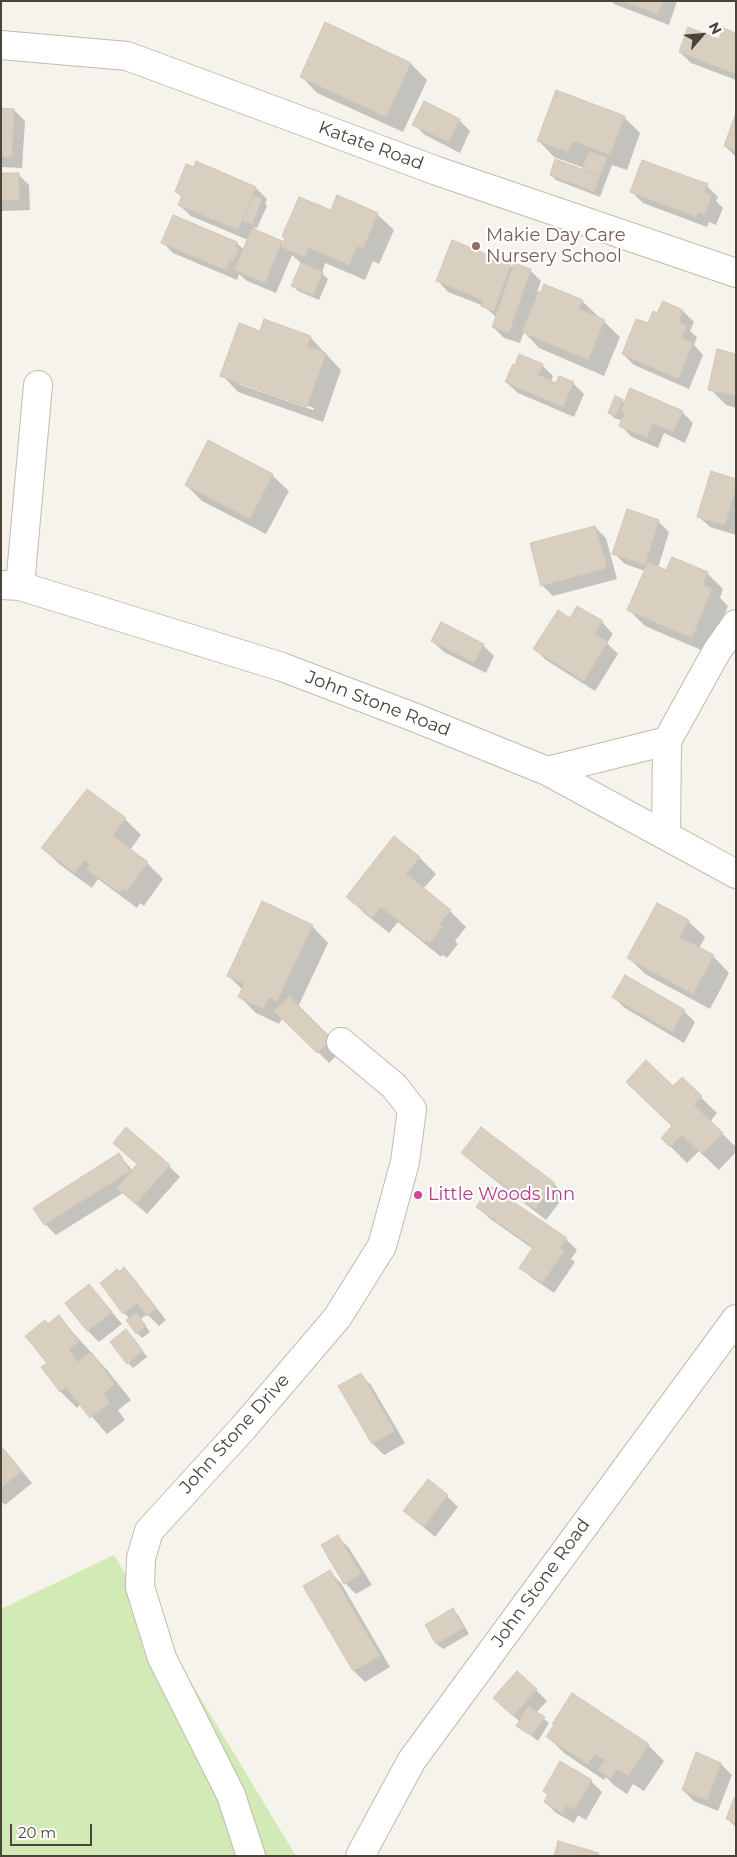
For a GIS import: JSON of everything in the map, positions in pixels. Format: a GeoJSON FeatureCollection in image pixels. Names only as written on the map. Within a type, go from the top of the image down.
{"type":"FeatureCollection","features":[{"type":"Feature","properties":{"kind":"street","name":"Katate Road"},"geometry":{"type":"LineString","coordinates":[[1,46],[127,56],[438,171],[736,273]]}},
{"type":"Feature","properties":{"kind":"street"},"geometry":{"type":"LineString","coordinates":[[11,585],[38,385]]}},
{"type":"Feature","properties":{"kind":"street","name":"John Stone Road"},"geometry":{"type":"LineString","coordinates":[[11,585],[282,667],[416,718],[547,771],[736,874]]}},
{"type":"Feature","properties":{"kind":"street"},"geometry":{"type":"LineString","coordinates":[[666,836],[667,740],[717,651],[736,624]]}},
{"type":"Feature","properties":{"kind":"street"},"geometry":{"type":"LineString","coordinates":[[547,771],[667,740]]}},
{"type":"Feature","properties":{"kind":"street","name":"John Stone Drive"},"geometry":{"type":"LineString","coordinates":[[251,1856],[231,1795],[162,1658],[140,1587],[141,1558],[149,1531],[243,1428],[337,1318],[382,1246],[405,1162],[412,1109],[394,1086],[340,1042]]}},
{"type":"Feature","properties":{"kind":"street","name":"John Stone Road"},"geometry":{"type":"LineString","coordinates":[[360,1856],[412,1760],[736,1319]]}},
{"type":"Feature","properties":{"kind":"green space"},"geometry":{"type":"Polygon","coordinates":[[[114,1555],[296,1856],[1,1856],[1,1609],[114,1555]]]}},
{"type":"Feature","properties":{"kind":"building"},"geometry":{"type":"Polygon","coordinates":[[[623,1],[663,1],[658,14],[623,1]]]}},
{"type":"Feature","properties":{"kind":"building"},"geometry":{"type":"Polygon","coordinates":[[[325,22],[411,63],[386,117],[300,77],[325,22]]]}},
{"type":"Feature","properties":{"kind":"building"},"geometry":{"type":"Polygon","coordinates":[[[688,27],[719,39],[723,28],[736,33],[736,74],[679,52],[688,27]]]}},
{"type":"Feature","properties":{"kind":"building"},"geometry":{"type":"Polygon","coordinates":[[[556,90],[625,116],[610,155],[573,141],[568,152],[537,141],[556,90]]]}},
{"type":"Feature","properties":{"kind":"building"},"geometry":{"type":"Polygon","coordinates":[[[424,101],[460,119],[449,142],[412,125],[424,101]]]}},
{"type":"Feature","properties":{"kind":"building"},"geometry":{"type":"Polygon","coordinates":[[[1,108],[14,109],[12,157],[1,157],[1,108]]]}},
{"type":"Feature","properties":{"kind":"building"},"geometry":{"type":"Polygon","coordinates":[[[736,113],[736,151],[724,146],[736,113]]]}},
{"type":"Feature","properties":{"kind":"building"},"geometry":{"type":"Polygon","coordinates":[[[589,151],[607,158],[600,176],[582,169],[589,151]]]}},
{"type":"Feature","properties":{"kind":"building"},"geometry":{"type":"Polygon","coordinates":[[[555,159],[600,176],[594,192],[550,175],[555,159]]]}},
{"type":"Feature","properties":{"kind":"building"},"geometry":{"type":"Polygon","coordinates":[[[642,160],[708,184],[704,192],[712,195],[705,215],[698,212],[696,217],[630,192],[642,160]]]}},
{"type":"Feature","properties":{"kind":"building"},"geometry":{"type":"Polygon","coordinates":[[[196,161],[256,187],[238,230],[178,205],[182,195],[175,192],[186,164],[194,167],[196,161]]]}},
{"type":"Feature","properties":{"kind":"building"},"geometry":{"type":"Polygon","coordinates":[[[1,173],[19,173],[19,200],[1,200],[1,173]]]}},
{"type":"Feature","properties":{"kind":"building"},"geometry":{"type":"Polygon","coordinates":[[[253,195],[262,199],[252,224],[242,220],[253,195]]]}},
{"type":"Feature","properties":{"kind":"building"},"geometry":{"type":"Polygon","coordinates":[[[337,195],[378,213],[363,249],[357,246],[349,265],[309,248],[305,257],[281,247],[285,238],[282,236],[299,197],[331,210],[337,195]]]}},
{"type":"Feature","properties":{"kind":"building"},"geometry":{"type":"Polygon","coordinates":[[[173,215],[237,242],[235,247],[239,248],[233,262],[230,260],[226,270],[161,243],[173,215]]]}},
{"type":"Feature","properties":{"kind":"building"},"geometry":{"type":"Polygon","coordinates":[[[252,228],[282,241],[265,283],[234,270],[252,228]]]}},
{"type":"Feature","properties":{"kind":"building"},"geometry":{"type":"Polygon","coordinates":[[[452,240],[511,264],[494,311],[481,306],[483,300],[436,281],[452,240]]]}},
{"type":"Feature","properties":{"kind":"building"},"geometry":{"type":"Polygon","coordinates":[[[301,263],[323,272],[313,295],[291,286],[301,263]]]}},
{"type":"Feature","properties":{"kind":"building"},"geometry":{"type":"Polygon","coordinates":[[[514,263],[531,269],[509,333],[492,327],[514,263]]]}},
{"type":"Feature","properties":{"kind":"building"},"geometry":{"type":"Polygon","coordinates":[[[544,284],[583,300],[579,309],[605,320],[588,360],[522,332],[539,291],[541,292],[544,284]]]}},
{"type":"Feature","properties":{"kind":"building"},"geometry":{"type":"Polygon","coordinates":[[[663,301],[683,310],[679,322],[687,325],[681,338],[693,343],[678,379],[622,354],[636,319],[648,323],[653,311],[657,313],[663,301]]]}},
{"type":"Feature","properties":{"kind":"building"},"geometry":{"type":"Polygon","coordinates":[[[264,319],[311,336],[307,346],[326,353],[307,407],[220,376],[239,323],[260,331],[264,319]]]}},
{"type":"Feature","properties":{"kind":"building"},"geometry":{"type":"Polygon","coordinates":[[[717,349],[736,354],[736,396],[708,390],[717,349]]]}},
{"type":"Feature","properties":{"kind":"building"},"geometry":{"type":"Polygon","coordinates":[[[519,354],[543,364],[538,375],[556,383],[559,376],[574,382],[563,407],[505,382],[519,354]]]}},
{"type":"Feature","properties":{"kind":"building"},"geometry":{"type":"Polygon","coordinates":[[[630,388],[683,411],[673,432],[653,423],[647,438],[619,426],[625,412],[621,410],[630,388]]]}},
{"type":"Feature","properties":{"kind":"building"},"geometry":{"type":"Polygon","coordinates":[[[615,396],[623,399],[615,416],[608,413],[615,396]]]}},
{"type":"Feature","properties":{"kind":"building"},"geometry":{"type":"Polygon","coordinates":[[[208,440],[273,474],[250,519],[185,485],[208,440]]]}},
{"type":"Feature","properties":{"kind":"building"},"geometry":{"type":"Polygon","coordinates":[[[711,471],[736,479],[736,486],[725,525],[697,517],[711,471]]]}},
{"type":"Feature","properties":{"kind":"building"},"geometry":{"type":"Polygon","coordinates":[[[627,509],[659,520],[645,565],[612,554],[627,509]]]}},
{"type":"Feature","properties":{"kind":"building"},"geometry":{"type":"Polygon","coordinates":[[[595,526],[607,568],[541,586],[530,543],[595,526]]]}},
{"type":"Feature","properties":{"kind":"building"},"geometry":{"type":"Polygon","coordinates":[[[672,557],[708,572],[703,585],[712,589],[692,638],[627,610],[648,562],[666,570],[672,557]]]}},
{"type":"Feature","properties":{"kind":"building"},"geometry":{"type":"Polygon","coordinates":[[[577,606],[603,621],[595,634],[608,642],[584,681],[533,649],[558,610],[570,618],[577,606]]]}},
{"type":"Feature","properties":{"kind":"building"},"geometry":{"type":"Polygon","coordinates":[[[441,622],[484,644],[474,663],[431,641],[441,622]]]}},
{"type":"Feature","properties":{"kind":"building"},"geometry":{"type":"Polygon","coordinates":[[[87,789],[126,818],[113,836],[148,862],[127,891],[123,888],[120,893],[86,869],[90,864],[85,860],[75,873],[41,848],[87,789]]]}},
{"type":"Feature","properties":{"kind":"building"},"geometry":{"type":"Polygon","coordinates":[[[394,836],[420,857],[406,874],[451,910],[439,924],[443,927],[430,943],[426,940],[425,942],[381,907],[372,918],[346,897],[394,836]]]}},
{"type":"Feature","properties":{"kind":"building"},"geometry":{"type":"Polygon","coordinates":[[[262,901],[313,925],[277,1001],[269,997],[263,1009],[238,997],[244,984],[227,976],[262,901]]]}},
{"type":"Feature","properties":{"kind":"building"},"geometry":{"type":"Polygon","coordinates":[[[657,903],[689,920],[680,937],[714,955],[693,994],[627,958],[657,903]]]}},
{"type":"Feature","properties":{"kind":"building"},"geometry":{"type":"Polygon","coordinates":[[[625,975],[685,1010],[672,1032],[612,997],[625,975]]]}},
{"type":"Feature","properties":{"kind":"building"},"geometry":{"type":"Polygon","coordinates":[[[289,996],[332,1039],[317,1053],[274,1011],[289,996]]]}},
{"type":"Feature","properties":{"kind":"building"},"geometry":{"type":"Polygon","coordinates":[[[646,1060],[673,1086],[682,1077],[702,1096],[694,1105],[723,1133],[702,1154],[682,1135],[670,1147],[661,1138],[672,1126],[626,1082],[646,1060]]]}},
{"type":"Feature","properties":{"kind":"building"},"geometry":{"type":"Polygon","coordinates":[[[126,1127],[170,1165],[136,1204],[117,1188],[137,1164],[113,1143],[126,1127]]]}},
{"type":"Feature","properties":{"kind":"building"},"geometry":{"type":"Polygon","coordinates":[[[481,1127],[555,1183],[535,1209],[461,1153],[481,1127]]]}},
{"type":"Feature","properties":{"kind":"building"},"geometry":{"type":"Polygon","coordinates":[[[119,1153],[130,1171],[44,1225],[33,1208],[119,1153]]]}},
{"type":"Feature","properties":{"kind":"building"},"geometry":{"type":"Polygon","coordinates":[[[490,1186],[567,1238],[560,1248],[565,1250],[542,1283],[519,1268],[533,1247],[476,1207],[490,1186]]]}},
{"type":"Feature","properties":{"kind":"building"},"geometry":{"type":"Polygon","coordinates":[[[124,1267],[156,1308],[147,1316],[137,1303],[123,1314],[100,1283],[117,1269],[119,1272],[124,1267]]]}},
{"type":"Feature","properties":{"kind":"building"},"geometry":{"type":"Polygon","coordinates":[[[89,1284],[112,1312],[87,1331],[65,1303],[89,1284]]]}},
{"type":"Feature","properties":{"kind":"building"},"geometry":{"type":"Polygon","coordinates":[[[136,1313],[146,1326],[136,1334],[126,1320],[136,1313]]]}},
{"type":"Feature","properties":{"kind":"building"},"geometry":{"type":"Polygon","coordinates":[[[59,1315],[79,1341],[69,1350],[78,1362],[91,1352],[115,1384],[103,1394],[110,1403],[90,1418],[66,1387],[60,1392],[41,1367],[47,1363],[25,1336],[45,1320],[48,1324],[59,1315]]]}},
{"type":"Feature","properties":{"kind":"building"},"geometry":{"type":"Polygon","coordinates":[[[126,1329],[143,1351],[127,1364],[110,1342],[126,1329]]]}},
{"type":"Feature","properties":{"kind":"building"},"geometry":{"type":"Polygon","coordinates":[[[361,1373],[395,1431],[372,1444],[338,1386],[361,1373]]]}},
{"type":"Feature","properties":{"kind":"building"},"geometry":{"type":"Polygon","coordinates":[[[1,1446],[22,1471],[1,1488],[1,1446]]]}},
{"type":"Feature","properties":{"kind":"building"},"geometry":{"type":"Polygon","coordinates":[[[428,1479],[448,1495],[424,1527],[403,1511],[428,1479]]]}},
{"type":"Feature","properties":{"kind":"building"},"geometry":{"type":"Polygon","coordinates":[[[338,1535],[361,1574],[344,1584],[321,1545],[338,1535]]]}},
{"type":"Feature","properties":{"kind":"building"},"geometry":{"type":"Polygon","coordinates":[[[330,1570],[380,1656],[353,1671],[303,1586],[330,1570]]]}},
{"type":"Feature","properties":{"kind":"building"},"geometry":{"type":"Polygon","coordinates":[[[453,1608],[464,1628],[436,1644],[425,1625],[453,1608]]]}},
{"type":"Feature","properties":{"kind":"building"},"geometry":{"type":"Polygon","coordinates":[[[517,1671],[537,1689],[513,1716],[493,1698],[517,1671]]]}},
{"type":"Feature","properties":{"kind":"building"},"geometry":{"type":"Polygon","coordinates":[[[572,1693],[649,1744],[628,1776],[617,1769],[611,1779],[598,1770],[605,1760],[595,1754],[588,1764],[546,1737],[572,1693]]]}},
{"type":"Feature","properties":{"kind":"building"},"geometry":{"type":"Polygon","coordinates":[[[528,1706],[545,1717],[532,1736],[516,1726],[528,1706]]]}},
{"type":"Feature","properties":{"kind":"building"},"geometry":{"type":"Polygon","coordinates":[[[696,1752],[721,1763],[707,1800],[682,1790],[696,1752]]]}},
{"type":"Feature","properties":{"kind":"building"},"geometry":{"type":"Polygon","coordinates":[[[560,1761],[592,1780],[574,1810],[567,1805],[562,1813],[544,1802],[548,1794],[543,1791],[560,1761]]]}},
{"type":"Feature","properties":{"kind":"building"},"geometry":{"type":"Polygon","coordinates":[[[734,1798],[736,1798],[736,1823],[726,1819],[734,1798]]]}},
{"type":"Feature","properties":{"kind":"building"},"geometry":{"type":"Polygon","coordinates":[[[558,1841],[599,1853],[598,1856],[554,1856],[558,1841]]]}},
{"type":"Feature","properties":{"kind":"place","name":"Makie Day Care Nursery School"},"geometry":{"type":"Point","coordinates":[476,246]}},
{"type":"Feature","properties":{"kind":"place","name":"Little Woods Inn"},"geometry":{"type":"Point","coordinates":[418,1195]}}]}
